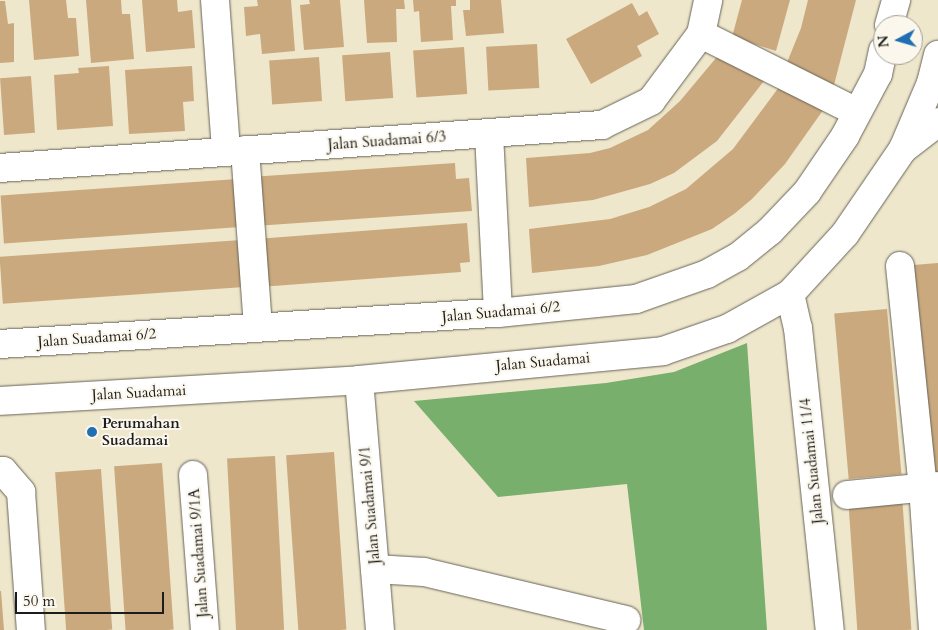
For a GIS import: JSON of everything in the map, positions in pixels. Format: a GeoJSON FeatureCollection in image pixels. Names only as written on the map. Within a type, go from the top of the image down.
{"type":"FeatureCollection","features":[{"type":"Feature","properties":{"kind":"street"},"geometry":{"type":"LineString","coordinates":[[215,0],[258,328]]}},
{"type":"Feature","properties":{"kind":"street","name":"Jalan Suadamai 6/3"},"geometry":{"type":"LineString","coordinates":[[0,168],[235,150],[489,134],[602,124],[624,116],[651,101],[701,34],[708,0]]}},
{"type":"Feature","properties":{"kind":"street"},"geometry":{"type":"LineString","coordinates":[[892,15],[896,0]]}},
{"type":"Feature","properties":{"kind":"street"},"geometry":{"type":"LineString","coordinates":[[701,34],[858,112]]}},
{"type":"Feature","properties":{"kind":"street","name":"Jalan Suadamai"},"geometry":{"type":"LineString","coordinates":[[0,401],[359,380],[664,351],[727,329],[790,294],[845,234],[903,149],[934,84],[938,55]]}},
{"type":"Feature","properties":{"kind":"street","name":"Jalan Suadamai 6/2"},"geometry":{"type":"LineString","coordinates":[[0,344],[498,313],[636,300],[707,274],[738,256],[770,231],[807,192],[858,112],[878,74],[880,65]]}},
{"type":"Feature","properties":{"kind":"street"},"geometry":{"type":"LineString","coordinates":[[903,149],[938,122]]}},
{"type":"Feature","properties":{"kind":"street"},"geometry":{"type":"LineString","coordinates":[[489,134],[498,313]]}},
{"type":"Feature","properties":{"kind":"street"},"geometry":{"type":"LineString","coordinates":[[900,266],[930,486],[933,630]]}},
{"type":"Feature","properties":{"kind":"street","name":"Jalan Suadamai 11/4"},"geometry":{"type":"LineString","coordinates":[[790,294],[798,328],[830,630]]}},
{"type":"Feature","properties":{"kind":"street","name":"Jalan Suadamai 9/1"},"geometry":{"type":"LineString","coordinates":[[359,380],[380,630]]}},
{"type":"Feature","properties":{"kind":"street"},"geometry":{"type":"LineString","coordinates":[[2,471],[21,492],[31,630]]}},
{"type":"Feature","properties":{"kind":"street","name":"Jalan Suadamai 9/1A"},"geometry":{"type":"LineString","coordinates":[[193,475],[205,630]]}},
{"type":"Feature","properties":{"kind":"street"},"geometry":{"type":"LineString","coordinates":[[847,494],[930,486]]}},
{"type":"Feature","properties":{"kind":"street"},"geometry":{"type":"LineString","coordinates":[[375,569],[424,572],[626,620]]}},
{"type":"Feature","properties":{"kind":"green space"},"geometry":{"type":"Polygon","coordinates":[[[747,343],[767,630],[644,630],[627,484],[498,497],[414,401],[606,383],[674,372],[747,343]]]}},
{"type":"Feature","properties":{"kind":"building"},"geometry":{"type":"Polygon","coordinates":[[[29,0],[66,0],[68,18],[76,18],[79,56],[34,60],[29,0]]]}},
{"type":"Feature","properties":{"kind":"building"},"geometry":{"type":"Polygon","coordinates":[[[86,0],[121,0],[122,14],[130,14],[134,59],[91,63],[86,0]]]}},
{"type":"Feature","properties":{"kind":"building"},"geometry":{"type":"Polygon","coordinates":[[[142,0],[177,0],[178,12],[192,10],[195,48],[146,52],[142,0]]]}},
{"type":"Feature","properties":{"kind":"building"},"geometry":{"type":"Polygon","coordinates":[[[257,0],[291,0],[295,51],[262,54],[260,34],[246,36],[244,7],[258,6],[257,0]]]}},
{"type":"Feature","properties":{"kind":"building"},"geometry":{"type":"Polygon","coordinates":[[[309,0],[340,0],[344,47],[304,50],[300,5],[310,4],[309,0]]]}},
{"type":"Feature","properties":{"kind":"building"},"geometry":{"type":"Polygon","coordinates":[[[364,0],[404,0],[405,9],[396,9],[397,42],[367,43],[364,0]]]}},
{"type":"Feature","properties":{"kind":"building"},"geometry":{"type":"Polygon","coordinates":[[[413,0],[456,0],[456,6],[451,6],[453,40],[421,42],[419,11],[414,12],[413,0]]]}},
{"type":"Feature","properties":{"kind":"building"},"geometry":{"type":"Polygon","coordinates":[[[470,0],[501,0],[504,33],[466,36],[463,10],[470,10],[470,0]]]}},
{"type":"Feature","properties":{"kind":"building"},"geometry":{"type":"Polygon","coordinates":[[[742,0],[790,0],[776,51],[732,37],[742,0]]]}},
{"type":"Feature","properties":{"kind":"building"},"geometry":{"type":"Polygon","coordinates":[[[808,0],[856,0],[834,85],[786,65],[801,28],[808,0]]]}},
{"type":"Feature","properties":{"kind":"building"},"geometry":{"type":"Polygon","coordinates":[[[0,1],[5,1],[8,24],[14,23],[14,62],[0,63],[0,1]]]}},
{"type":"Feature","properties":{"kind":"building"},"geometry":{"type":"Polygon","coordinates":[[[632,3],[639,16],[647,11],[659,34],[637,46],[642,56],[591,84],[566,39],[632,3]]]}},
{"type":"Feature","properties":{"kind":"building"},"geometry":{"type":"Polygon","coordinates":[[[537,44],[539,88],[488,91],[486,47],[537,44]]]}},
{"type":"Feature","properties":{"kind":"building"},"geometry":{"type":"Polygon","coordinates":[[[464,47],[467,94],[416,97],[413,51],[464,47]]]}},
{"type":"Feature","properties":{"kind":"building"},"geometry":{"type":"Polygon","coordinates":[[[390,52],[393,98],[345,101],[342,55],[390,52]]]}},
{"type":"Feature","properties":{"kind":"building"},"geometry":{"type":"Polygon","coordinates":[[[721,52],[764,81],[717,141],[674,173],[650,184],[593,200],[529,207],[526,158],[590,153],[610,148],[648,130],[680,101],[721,52]]]}},
{"type":"Feature","properties":{"kind":"building"},"geometry":{"type":"Polygon","coordinates":[[[319,57],[322,101],[272,104],[269,60],[319,57]]]}},
{"type":"Feature","properties":{"kind":"building"},"geometry":{"type":"Polygon","coordinates":[[[109,66],[113,126],[57,130],[54,75],[79,73],[78,68],[109,66]]]}},
{"type":"Feature","properties":{"kind":"building"},"geometry":{"type":"Polygon","coordinates":[[[192,66],[194,101],[183,102],[185,131],[129,134],[125,70],[192,66]]]}},
{"type":"Feature","properties":{"kind":"building"},"geometry":{"type":"Polygon","coordinates":[[[31,76],[35,133],[4,135],[0,78],[31,76]]]}},
{"type":"Feature","properties":{"kind":"building"},"geometry":{"type":"Polygon","coordinates":[[[782,83],[826,106],[785,164],[752,199],[734,214],[712,229],[647,255],[599,266],[532,273],[529,229],[610,219],[649,207],[686,189],[733,149],[782,83]]]}},
{"type":"Feature","properties":{"kind":"building"},"geometry":{"type":"Polygon","coordinates":[[[455,163],[456,179],[469,178],[472,211],[255,226],[252,177],[455,163]]]}},
{"type":"Feature","properties":{"kind":"building"},"geometry":{"type":"Polygon","coordinates":[[[237,179],[240,227],[4,243],[1,196],[237,179]]]}},
{"type":"Feature","properties":{"kind":"building"},"geometry":{"type":"Polygon","coordinates":[[[467,223],[470,262],[460,263],[461,272],[260,287],[256,239],[467,223]]]}},
{"type":"Feature","properties":{"kind":"building"},"geometry":{"type":"Polygon","coordinates":[[[241,240],[244,287],[3,304],[0,257],[241,240]]]}},
{"type":"Feature","properties":{"kind":"building"},"geometry":{"type":"Polygon","coordinates":[[[938,263],[938,472],[917,473],[901,266],[938,263]]]}},
{"type":"Feature","properties":{"kind":"building"},"geometry":{"type":"Polygon","coordinates":[[[887,309],[901,474],[849,479],[834,314],[887,309]]]}},
{"type":"Feature","properties":{"kind":"building"},"geometry":{"type":"Polygon","coordinates":[[[334,452],[346,630],[298,630],[286,455],[334,452]]]}},
{"type":"Feature","properties":{"kind":"building"},"geometry":{"type":"Polygon","coordinates":[[[275,456],[284,630],[236,630],[227,459],[275,456]]]}},
{"type":"Feature","properties":{"kind":"building"},"geometry":{"type":"Polygon","coordinates":[[[162,463],[174,630],[126,630],[114,466],[162,463]]]}},
{"type":"Feature","properties":{"kind":"building"},"geometry":{"type":"Polygon","coordinates":[[[101,469],[112,630],[66,630],[55,472],[101,469]]]}},
{"type":"Feature","properties":{"kind":"building"},"geometry":{"type":"Polygon","coordinates":[[[901,481],[911,630],[857,630],[847,485],[901,481]]]}},
{"type":"Feature","properties":{"kind":"building"},"geometry":{"type":"Polygon","coordinates":[[[1,591],[4,630],[0,630],[1,591]]]}},
{"type":"Feature","properties":{"kind":"place","name":"Perumahan Suadamai"},"geometry":{"type":"Point","coordinates":[92,432]}}]}
